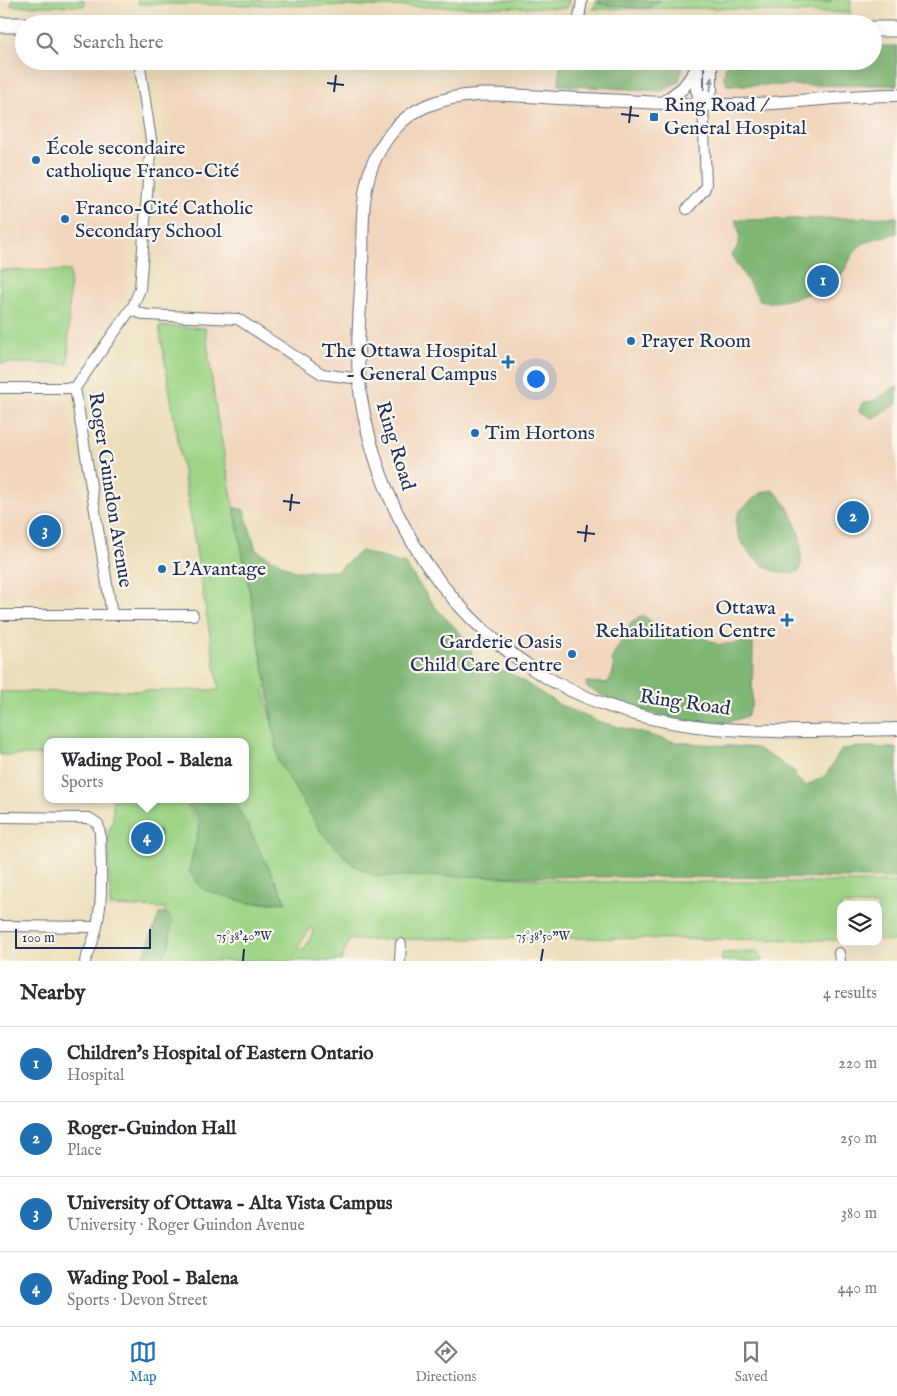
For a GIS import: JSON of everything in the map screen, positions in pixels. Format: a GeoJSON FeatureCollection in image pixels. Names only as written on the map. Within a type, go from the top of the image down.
{"type":"FeatureCollection","features":[{"type":"Feature","properties":{"kind":"main road"},"geometry":{"type":"LineString","coordinates":[[0,25],[15,25]]}},
{"type":"Feature","properties":{"kind":"main road"},"geometry":{"type":"LineString","coordinates":[[882,29],[897,29]]}},
{"type":"Feature","properties":{"kind":"street"},"geometry":{"type":"LineString","coordinates":[[578,15],[582,0]]}},
{"type":"Feature","properties":{"kind":"street","name":"Roger Guindon Avenue"},"geometry":{"type":"LineString","coordinates":[[112,615],[75,388],[131,310],[140,289],[150,155],[150,131],[140,70]]}},
{"type":"Feature","properties":{"kind":"street"},"geometry":{"type":"LineString","coordinates":[[664,102],[683,88],[694,70]]}},
{"type":"Feature","properties":{"kind":"street"},"geometry":{"type":"LineString","coordinates":[[687,209],[704,190],[706,185],[703,104],[697,90],[697,70]]}},
{"type":"Feature","properties":{"kind":"street"},"geometry":{"type":"LineString","coordinates":[[703,104],[711,90],[712,70]]}},
{"type":"Feature","properties":{"kind":"street","name":"Ring Road"},"geometry":{"type":"LineString","coordinates":[[897,95],[852,95],[749,104],[470,95],[426,106],[402,121],[379,150],[368,180],[363,242],[360,379],[368,432],[377,463],[392,502],[415,546],[444,588],[462,608],[501,645],[532,668],[572,691],[601,704],[663,722],[696,728],[740,730],[897,729]]}},
{"type":"Feature","properties":{"kind":"street"},"geometry":{"type":"LineString","coordinates":[[131,310],[146,316],[238,319],[322,374],[360,379]]}},
{"type":"Feature","properties":{"kind":"street"},"geometry":{"type":"LineString","coordinates":[[0,388],[75,388]]}},
{"type":"Feature","properties":{"kind":"street"},"geometry":{"type":"LineString","coordinates":[[0,614],[193,615]]}},
{"type":"Feature","properties":{"kind":"street"},"geometry":{"type":"LineString","coordinates":[[0,816],[89,818],[98,824],[100,833],[102,909],[85,961]]}},
{"type":"Feature","properties":{"kind":"street"},"geometry":{"type":"LineString","coordinates":[[0,926],[97,928]]}},
{"type":"Feature","properties":{"kind":"street"},"geometry":{"type":"LineString","coordinates":[[400,961],[401,944]]}},
{"type":"Feature","properties":{"kind":"shaded area"},"geometry":{"type":"Polygon","coordinates":[[[0,0],[114,0],[115,7],[0,7],[0,0]]]}},
{"type":"Feature","properties":{"kind":"shaded area","name":"Franco-Cité Catholic Secondary School"},"geometry":{"type":"Polygon","coordinates":[[[0,42],[15,42],[15,70],[124,70],[136,146],[125,293],[74,369],[0,371],[0,42]]]}},
{"type":"Feature","properties":{"kind":"shaded area","name":"The Ottawa Hospital - General Campus"},"geometry":{"type":"Polygon","coordinates":[[[525,76],[726,86],[897,83],[897,721],[794,725],[732,724],[646,712],[577,686],[518,650],[467,606],[420,541],[397,550],[359,548],[232,502],[200,283],[158,254],[165,82],[385,86],[525,76]]]}},
{"type":"Feature","properties":{"kind":"shaded area"},"geometry":{"type":"Polygon","coordinates":[[[0,400],[66,400],[95,592],[0,596],[0,400]]]}},
{"type":"Feature","properties":{"kind":"green space"},"geometry":{"type":"Polygon","coordinates":[[[12,0],[84,0],[84,6],[11,6],[12,0]]]}},
{"type":"Feature","properties":{"kind":"green space"},"geometry":{"type":"Polygon","coordinates":[[[138,0],[570,0],[566,8],[138,4],[138,0]]]}},
{"type":"Feature","properties":{"kind":"green space"},"geometry":{"type":"Polygon","coordinates":[[[597,0],[851,0],[850,13],[774,12],[724,8],[593,9],[597,0]]]}},
{"type":"Feature","properties":{"kind":"green space"},"geometry":{"type":"Polygon","coordinates":[[[600,0],[661,0],[647,9],[598,4],[600,0]]]}},
{"type":"Feature","properties":{"kind":"green space"},"geometry":{"type":"Polygon","coordinates":[[[790,0],[831,0],[831,2],[790,4],[790,0]]]}},
{"type":"Feature","properties":{"kind":"green space"},"geometry":{"type":"Polygon","coordinates":[[[882,46],[897,46],[897,85],[727,85],[724,77],[725,70],[882,70],[882,46]]]}},
{"type":"Feature","properties":{"kind":"green space"},"geometry":{"type":"Polygon","coordinates":[[[560,70],[682,70],[679,81],[662,91],[559,85],[560,70]]]}},
{"type":"Feature","properties":{"kind":"green space"},"geometry":{"type":"Polygon","coordinates":[[[897,217],[897,233],[864,243],[854,253],[839,277],[812,292],[788,300],[767,302],[760,300],[731,255],[739,243],[735,220],[897,217]]]}},
{"type":"Feature","properties":{"kind":"green space"},"geometry":{"type":"Polygon","coordinates":[[[0,270],[70,271],[68,364],[0,363],[0,270]]]}},
{"type":"Feature","properties":{"kind":"green space"},"geometry":{"type":"Polygon","coordinates":[[[159,326],[205,328],[217,416],[267,686],[264,689],[279,754],[366,870],[595,882],[897,882],[897,941],[882,941],[882,901],[837,901],[837,940],[541,938],[349,940],[341,961],[142,961],[166,908],[110,906],[108,831],[113,823],[113,803],[186,803],[248,903],[287,903],[234,803],[249,803],[249,738],[44,738],[44,755],[0,755],[0,692],[219,690],[159,326]],[[310,927],[298,948],[304,950],[314,931],[310,927]]]}},
{"type":"Feature","properties":{"kind":"green space"},"geometry":{"type":"Polygon","coordinates":[[[897,386],[897,404],[873,418],[859,411],[862,403],[873,401],[897,386]]]}},
{"type":"Feature","properties":{"kind":"green space"},"geometry":{"type":"Polygon","coordinates":[[[772,490],[780,497],[792,516],[800,538],[800,570],[789,573],[777,572],[765,566],[745,548],[739,536],[736,525],[738,514],[759,494],[772,490]]]}},
{"type":"Feature","properties":{"kind":"green space"},"geometry":{"type":"Polygon","coordinates":[[[234,507],[244,510],[256,550],[294,571],[337,571],[361,551],[405,564],[436,608],[467,640],[473,656],[484,672],[507,671],[560,705],[597,721],[675,742],[757,748],[794,771],[796,778],[806,786],[826,775],[842,749],[859,747],[897,748],[897,878],[376,876],[353,865],[322,833],[278,761],[267,686],[234,507]]]}},
{"type":"Feature","properties":{"kind":"green space"},"geometry":{"type":"Polygon","coordinates":[[[643,615],[667,635],[689,631],[719,645],[749,641],[753,644],[752,705],[747,716],[721,723],[671,718],[615,701],[587,687],[586,682],[607,683],[613,671],[612,658],[631,622],[643,615]]]}},
{"type":"Feature","properties":{"kind":"green space"},"geometry":{"type":"Polygon","coordinates":[[[188,803],[236,803],[286,902],[248,903],[204,890],[189,872],[200,822],[188,803]]]}},
{"type":"Feature","properties":{"kind":"green space"},"geometry":{"type":"Polygon","coordinates":[[[159,914],[168,914],[172,921],[169,946],[162,961],[142,961],[159,914]]]}},
{"type":"Feature","properties":{"kind":"green space"},"geometry":{"type":"Polygon","coordinates":[[[760,952],[762,961],[722,961],[722,953],[760,952]]]}},
{"type":"Feature","properties":{"kind":"water"},"geometry":{"type":"Polygon","coordinates":[[[135,830],[160,831],[159,846],[135,846],[135,830]]]}},
{"type":"Feature","properties":{"kind":"place","name":"Ring Road / General Hospital"},"geometry":{"type":"Point","coordinates":[654,117]}},
{"type":"Feature","properties":{"kind":"place","name":"École secondaire catholique Franco-Cité"},"geometry":{"type":"Point","coordinates":[36,160]}},
{"type":"Feature","properties":{"kind":"place","name":"Franco-Cité Catholic Secondary School"},"geometry":{"type":"Point","coordinates":[65,219]}},
{"type":"Feature","properties":{"kind":"place","name":"Children's Hospital of Eastern Ontario"},"geometry":{"type":"Point","coordinates":[823,281]}},
{"type":"Feature","properties":{"kind":"place","name":"Prayer Room"},"geometry":{"type":"Point","coordinates":[631,341]}},
{"type":"Feature","properties":{"kind":"place","name":"The Ottawa Hospital - General Campus"},"geometry":{"type":"Point","coordinates":[508,362]}},
{"type":"Feature","properties":{"kind":"place","name":"Tim Hortons"},"geometry":{"type":"Point","coordinates":[475,433]}},
{"type":"Feature","properties":{"kind":"place","name":"Roger-Guindon Hall"},"geometry":{"type":"Point","coordinates":[853,517]}},
{"type":"Feature","properties":{"kind":"place","name":"University of Ottawa - Alta Vista Campus"},"geometry":{"type":"Point","coordinates":[45,531]}},
{"type":"Feature","properties":{"kind":"place","name":"L'Avantage"},"geometry":{"type":"Point","coordinates":[162,569]}},
{"type":"Feature","properties":{"kind":"place","name":"Ottawa Rehabilitation Centre"},"geometry":{"type":"Point","coordinates":[787,620]}},
{"type":"Feature","properties":{"kind":"place","name":"Garderie Oasis Child Care Centre"},"geometry":{"type":"Point","coordinates":[572,654]}},
{"type":"Feature","properties":{"kind":"place","name":"Wading Pool - Balena"},"geometry":{"type":"Point","coordinates":[147,838]}}]}
